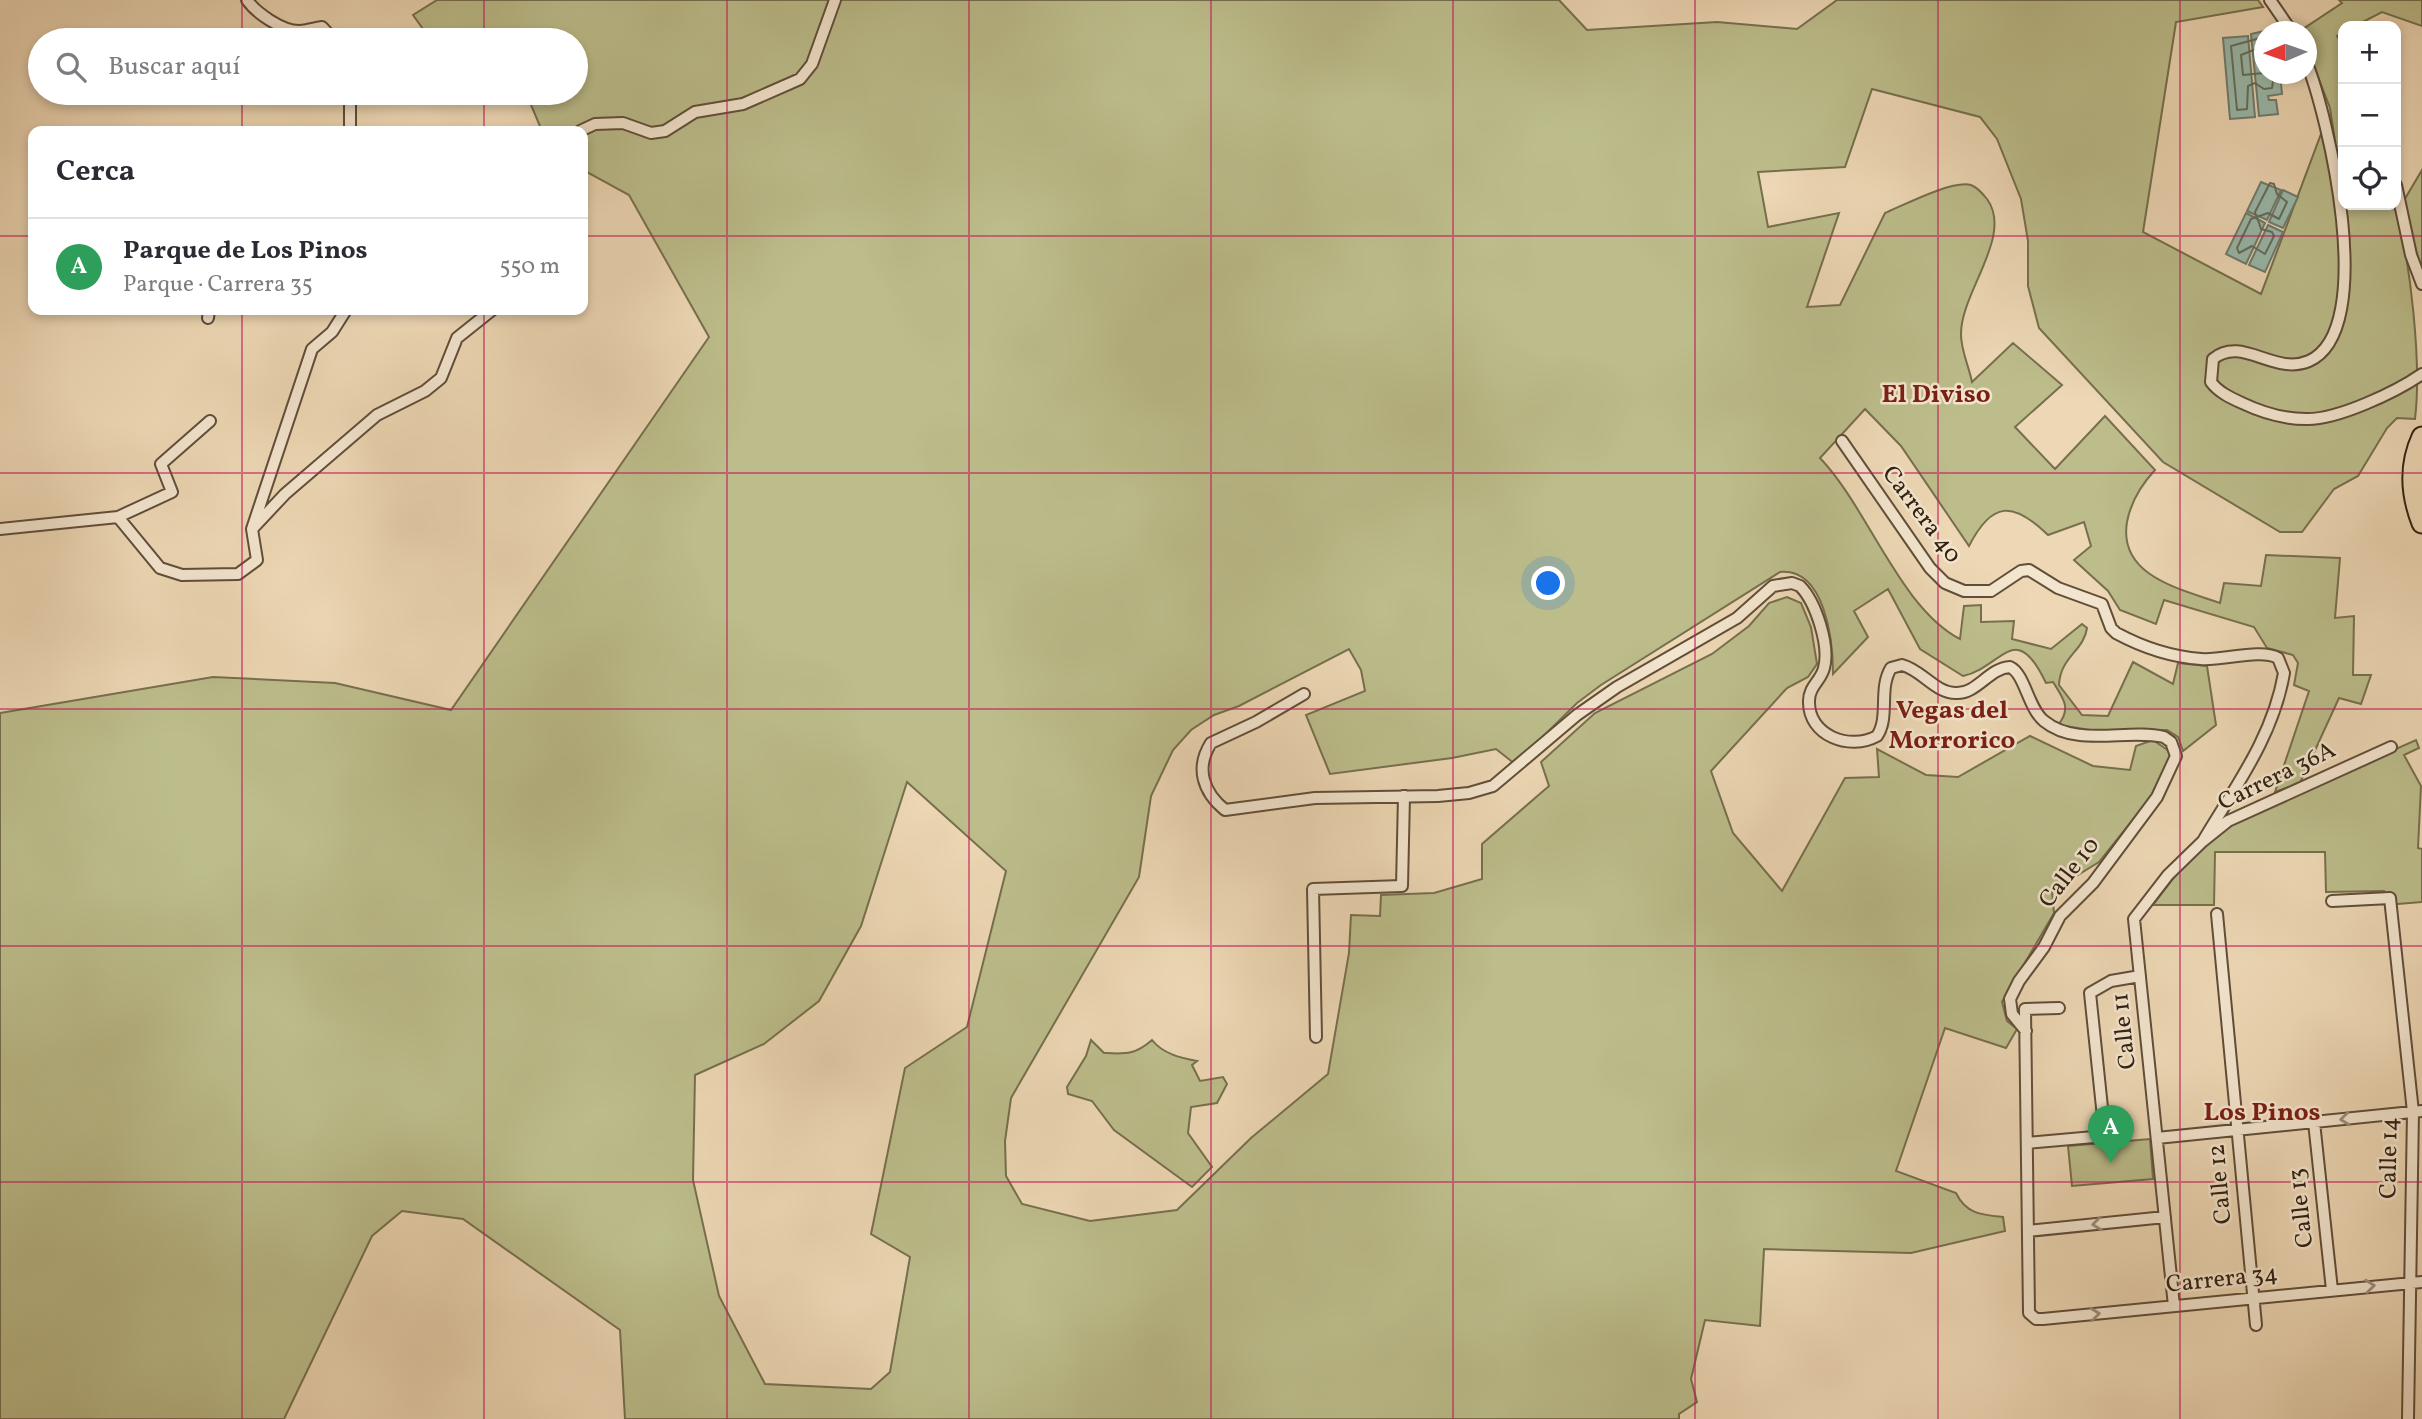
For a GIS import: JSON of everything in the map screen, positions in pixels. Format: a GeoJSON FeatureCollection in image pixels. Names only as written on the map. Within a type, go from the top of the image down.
{"type":"FeatureCollection","features":[{"type":"Feature","properties":{"kind":"highway"},"geometry":{"type":"LineString","coordinates":[[2422,437],[2415,458],[2412,489],[2422,523]]}},
{"type":"Feature","properties":{"kind":"street"},"geometry":{"type":"LineString","coordinates":[[247,0],[261,14],[288,28]]}},
{"type":"Feature","properties":{"kind":"street"},"geometry":{"type":"LineString","coordinates":[[588,127],[595,124],[624,123],[651,133],[665,131],[695,113],[743,104],[800,79],[820,44],[835,0]]}},
{"type":"Feature","properties":{"kind":"street"},"geometry":{"type":"LineString","coordinates":[[2270,0],[2284,21]]}},
{"type":"Feature","properties":{"kind":"street"},"geometry":{"type":"LineString","coordinates":[[2314,84],[2327,124],[2343,219],[2342,310],[2332,337],[2312,360],[2295,365],[2280,365],[2243,352],[2221,352],[2213,359],[2211,382],[2215,388],[2245,405],[2308,419],[2325,417],[2384,395],[2422,373]]}},
{"type":"Feature","properties":{"kind":"street"},"geometry":{"type":"LineString","coordinates":[[350,105],[350,126]]}},
{"type":"Feature","properties":{"kind":"street"},"geometry":{"type":"LineString","coordinates":[[2401,207],[2422,284]]}},
{"type":"Feature","properties":{"kind":"street"},"geometry":{"type":"LineString","coordinates":[[118,517],[160,568],[182,575],[238,574],[257,560],[252,529],[312,349],[332,332],[343,315]]}},
{"type":"Feature","properties":{"kind":"street"},"geometry":{"type":"LineString","coordinates":[[252,529],[285,494],[377,415],[425,391],[441,378],[457,338],[486,315]]}},
{"type":"Feature","properties":{"kind":"street"},"geometry":{"type":"LineString","coordinates":[[0,529],[118,517],[172,492],[161,464],[210,421]]}},
{"type":"Feature","properties":{"kind":"street","name":"Carrera 40"},"geometry":{"type":"LineString","coordinates":[[1842,441],[1930,568],[1955,588],[1991,591],[2021,571],[2029,570],[2058,588],[2102,604],[2111,628],[2116,633],[2163,653],[2204,660],[2264,653],[2278,658],[2284,673],[2268,724],[2247,773],[2203,841]]}},
{"type":"Feature","properties":{"kind":"street","name":"Calle 10"},"geometry":{"type":"LineString","coordinates":[[1405,796],[1469,793],[1493,786],[1577,715],[1617,687],[1737,618],[1773,586],[1792,583],[1806,592],[1811,602],[1825,656],[1825,666],[1814,682],[1808,703],[1819,729],[1836,739],[1854,742],[1877,736],[1882,725],[1886,678],[1891,668],[1902,665],[1942,690],[1958,694],[1969,690],[1996,670],[2010,667],[2018,672],[2034,711],[2051,727],[2111,737],[2154,735],[2171,742],[2176,756],[2157,797],[2093,883],[2060,916],[2044,947],[2016,987],[2010,1006],[2017,1022],[2026,1031]]}},
{"type":"Feature","properties":{"kind":"street"},"geometry":{"type":"LineString","coordinates":[[1304,694],[1256,722],[1211,743],[1203,763],[1202,776],[1214,801],[1225,810],[1315,798],[1405,796],[1402,886],[1313,889],[1316,1037]]}},
{"type":"Feature","properties":{"kind":"street","name":"Carrera 36A"},"geometry":{"type":"LineString","coordinates":[[2134,919],[2164,880],[2203,841],[2228,821],[2391,747]]}},
{"type":"Feature","properties":{"kind":"street","name":"Calle 14"},"geometry":{"type":"LineString","coordinates":[[2332,901],[2390,898],[2417,1112],[2416,1204],[2409,1282],[2408,1419]]}},
{"type":"Feature","properties":{"kind":"street","name":"Calle 12"},"geometry":{"type":"LineString","coordinates":[[2217,914],[2256,1325]]}},
{"type":"Feature","properties":{"kind":"street","name":"Calle 11"},"geometry":{"type":"LineString","coordinates":[[2134,919],[2174,1306]]}},
{"type":"Feature","properties":{"kind":"street"},"geometry":{"type":"LineString","coordinates":[[2027,1143],[2105,1136],[2090,993],[2111,981],[2140,976]]}},
{"type":"Feature","properties":{"kind":"street","name":"Calle 10"},"geometry":{"type":"LineString","coordinates":[[2029,1313],[2025,1009],[2059,1008]]}},
{"type":"Feature","properties":{"kind":"street"},"geometry":{"type":"LineString","coordinates":[[2157,1138],[2417,1112]]}},
{"type":"Feature","properties":{"kind":"street","name":"Calle 13"},"geometry":{"type":"LineString","coordinates":[[2314,1122],[2332,1290]]}},
{"type":"Feature","properties":{"kind":"street"},"geometry":{"type":"LineString","coordinates":[[2028,1231],[2165,1217]]}},
{"type":"Feature","properties":{"kind":"street","name":"Carrera 34"},"geometry":{"type":"LineString","coordinates":[[2029,1313],[2036,1319],[2043,1319],[2422,1282]]}},
{"type":"Feature","properties":{"kind":"green space"},"geometry":{"type":"Polygon","coordinates":[[[437,0],[1559,0],[1587,30],[1717,22],[1797,29],[1837,0],[2258,0],[2263,7],[2176,22],[2143,232],[2261,294],[2321,134],[2335,141],[2330,108],[2317,74],[2315,21],[2342,3],[2339,0],[2422,0],[2422,26],[2382,12],[2365,21],[2338,21],[2337,36],[2338,210],[2397,210],[2406,255],[2416,341],[2415,419],[2397,418],[2387,428],[2358,476],[2334,489],[2302,532],[2280,532],[2163,462],[2039,328],[2028,286],[2028,241],[2021,199],[1997,139],[1980,117],[1872,89],[1845,167],[1758,172],[1768,227],[1839,213],[1807,307],[1840,305],[1885,213],[1952,186],[1963,184],[1978,189],[1987,199],[1994,214],[1994,230],[1963,319],[1961,341],[1972,382],[2013,343],[2062,385],[2015,427],[2055,469],[2105,416],[2155,470],[2131,507],[2127,522],[2127,540],[2132,555],[2142,568],[2155,578],[2220,603],[2224,583],[2261,586],[2266,555],[2340,558],[2335,618],[2354,616],[2353,675],[2371,675],[2361,704],[2339,698],[2300,783],[2275,792],[2309,691],[2294,685],[2298,663],[2293,655],[2267,648],[2254,627],[2164,600],[2156,624],[2120,610],[2108,591],[2074,560],[2091,546],[2084,522],[2048,535],[2024,516],[2004,511],[1986,521],[1969,546],[1901,446],[1865,409],[1820,458],[1854,503],[1902,581],[1939,624],[1960,639],[1964,606],[1981,605],[1981,622],[2014,621],[2012,639],[2051,649],[2082,624],[2087,628],[2085,636],[2063,668],[2059,685],[2082,715],[2108,716],[2133,662],[2173,684],[2178,663],[2207,666],[2216,725],[2183,751],[2178,737],[2167,730],[2104,732],[2058,725],[2065,713],[2063,698],[2053,682],[2046,683],[2026,653],[2017,650],[2008,652],[1977,671],[1963,676],[1920,649],[1888,589],[1854,611],[1868,637],[1833,674],[1828,626],[1817,594],[1807,581],[1795,574],[1780,572],[1601,685],[1577,703],[1515,764],[1496,749],[1452,758],[1330,774],[1306,715],[1365,691],[1361,670],[1349,649],[1239,706],[1214,715],[1191,730],[1173,750],[1151,796],[1139,877],[1011,1098],[1005,1141],[1006,1176],[1022,1204],[1090,1221],[1177,1210],[1251,1138],[1328,1074],[1349,953],[1351,915],[1380,916],[1381,895],[1434,893],[1482,879],[1482,844],[1549,786],[1541,762],[1595,713],[1712,654],[1749,626],[1769,603],[1787,597],[1801,603],[1811,627],[1817,664],[1808,677],[1787,688],[1711,771],[1733,833],[1782,891],[1845,778],[1879,777],[1877,749],[1926,775],[1958,777],[2030,736],[2093,766],[2130,770],[2136,746],[2153,740],[2169,751],[2170,758],[2154,793],[2099,862],[2052,891],[2054,913],[2002,1002],[2007,1021],[2017,1029],[2006,1048],[1945,1028],[1896,1171],[1956,1193],[1965,1205],[1975,1212],[2003,1217],[2005,1231],[1911,1253],[1764,1249],[1760,1326],[1705,1320],[1691,1379],[1697,1402],[1679,1414],[1679,1419],[625,1419],[620,1330],[463,1219],[402,1211],[372,1236],[284,1419],[0,1419],[0,713],[213,677],[335,683],[451,710],[709,337],[629,195],[588,173],[588,126],[540,126],[531,105],[588,105],[588,28],[422,28],[413,15],[437,0]],[[907,782],[861,926],[819,1001],[764,1044],[695,1075],[693,1180],[719,1296],[765,1384],[871,1389],[890,1372],[910,1257],[871,1234],[905,1068],[967,1027],[1006,871],[907,782]]]}},
{"type":"Feature","properties":{"kind":"green space"},"geometry":{"type":"Polygon","coordinates":[[[2422,170],[2422,273],[2403,202],[2422,170]]]}},
{"type":"Feature","properties":{"kind":"green space"},"geometry":{"type":"Polygon","coordinates":[[[2416,740],[2419,748],[2404,755],[2421,786],[2418,848],[2422,849],[2422,902],[2386,905],[2384,891],[2326,892],[2325,852],[2215,852],[2214,905],[2153,905],[2179,871],[2229,823],[2416,740]]]}},
{"type":"Feature","properties":{"kind":"green space"},"geometry":{"type":"Polygon","coordinates":[[[1091,1040],[1104,1053],[1118,1054],[1135,1051],[1152,1040],[1167,1052],[1197,1061],[1192,1065],[1200,1081],[1223,1077],[1227,1084],[1217,1103],[1191,1107],[1188,1133],[1212,1167],[1192,1187],[1114,1130],[1092,1101],[1068,1094],[1067,1087],[1086,1056],[1091,1040]]]}},
{"type":"Feature","properties":{"kind":"green space"},"geometry":{"type":"Polygon","coordinates":[[[2150,1139],[2153,1179],[2072,1186],[2068,1146],[2150,1139]]]}},
{"type":"Feature","properties":{"kind":"water"},"geometry":{"type":"Polygon","coordinates":[[[2254,33],[2254,65],[2251,34],[2254,33]]]}},
{"type":"Feature","properties":{"kind":"water"},"geometry":{"type":"Polygon","coordinates":[[[2248,36],[2255,117],[2230,119],[2223,38],[2248,36]]]}},
{"type":"Feature","properties":{"kind":"water"},"geometry":{"type":"Polygon","coordinates":[[[2256,84],[2281,84],[2282,94],[2268,96],[2269,100],[2276,100],[2278,114],[2259,116],[2256,84]]]}},
{"type":"Feature","properties":{"kind":"water"},"geometry":{"type":"Polygon","coordinates":[[[2261,182],[2281,190],[2267,220],[2247,211],[2261,182]]]}},
{"type":"Feature","properties":{"kind":"water"},"geometry":{"type":"Polygon","coordinates":[[[2283,190],[2298,197],[2283,228],[2269,222],[2283,190]]]}},
{"type":"Feature","properties":{"kind":"water"},"geometry":{"type":"Polygon","coordinates":[[[2246,213],[2265,223],[2246,264],[2226,254],[2246,213]]]}},
{"type":"Feature","properties":{"kind":"water"},"geometry":{"type":"Polygon","coordinates":[[[2268,225],[2283,232],[2265,272],[2249,265],[2268,225]]]}},
{"type":"Feature","properties":{"kind":"place","name":"Parque de Los Pinos"},"geometry":{"type":"Point","coordinates":[2111,1163]}},
{"type":"Feature","properties":{"kind":"district","name":"El Diviso"},"geometry":{"type":"Point","coordinates":[1936,395]}},
{"type":"Feature","properties":{"kind":"district","name":"Vegas del Morrorico"},"geometry":{"type":"Point","coordinates":[1952,726]}},
{"type":"Feature","properties":{"kind":"district","name":"Los Pinos"},"geometry":{"type":"Point","coordinates":[2262,1113]}}]}
